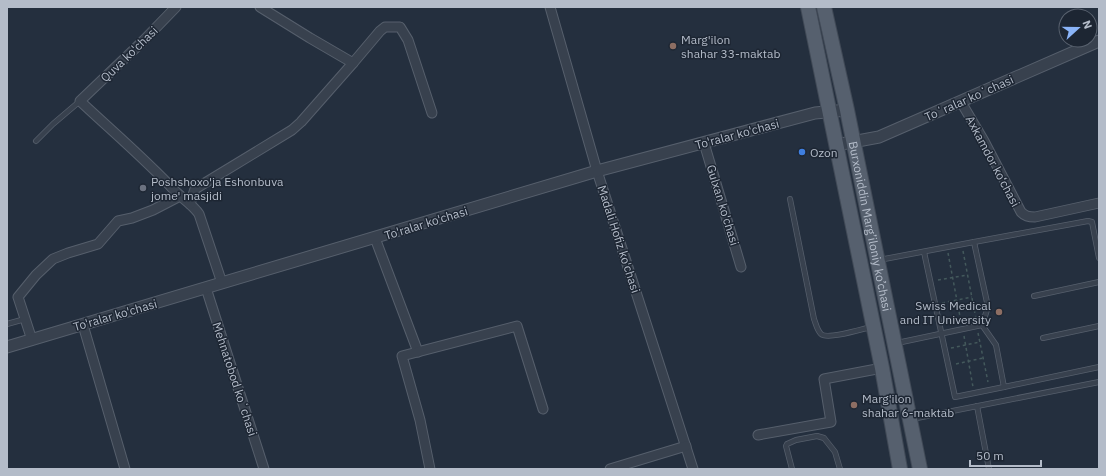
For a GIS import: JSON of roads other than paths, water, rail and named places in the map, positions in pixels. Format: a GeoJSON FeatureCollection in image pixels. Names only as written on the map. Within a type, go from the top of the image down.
{"type":"FeatureCollection","features":[{"type":"Feature","properties":{"kind":"main road","name":"Burxoniddin Marg’iloniy ko’chasi"},"geometry":{"type":"LineString","coordinates":[[808,7],[882,368],[900,469]]}},
{"type":"Feature","properties":{"kind":"main road","name":"Burxoniddin Marg’iloniy ko’chasi"},"geometry":{"type":"LineString","coordinates":[[824,7],[847,110],[920,469]]}},
{"type":"Feature","properties":{"kind":"street","name":"Quva ko'chasi"},"geometry":{"type":"LineString","coordinates":[[80,101],[176,7]]}},
{"type":"Feature","properties":{"kind":"street"},"geometry":{"type":"LineString","coordinates":[[260,7],[353,63]]}},
{"type":"Feature","properties":{"kind":"street","name":"Madali Hofiz ko'chasi"},"geometry":{"type":"LineString","coordinates":[[550,7],[597,171],[693,469]]}},
{"type":"Feature","properties":{"kind":"street"},"geometry":{"type":"LineString","coordinates":[[190,204],[196,189],[292,130],[301,122],[380,30],[385,27],[400,27],[408,40],[432,113]]}},
{"type":"Feature","properties":{"kind":"street","name":"Toʻralar koʻchasi"},"geometry":{"type":"LineString","coordinates":[[836,145],[879,137],[1099,41]]}},
{"type":"Feature","properties":{"kind":"street"},"geometry":{"type":"LineString","coordinates":[[80,101],[154,169],[199,214],[222,283]]}},
{"type":"Feature","properties":{"kind":"street","name":"Axkamdor ko‘chasi"},"geometry":{"type":"LineString","coordinates":[[961,102],[984,141],[1020,212],[1023,215],[1026,217],[1035,217],[1099,203]]}},
{"type":"Feature","properties":{"kind":"street","name":"To'ralar ko'chasi"},"geometry":{"type":"LineString","coordinates":[[7,347],[597,171],[815,113],[847,110]]}},
{"type":"Feature","properties":{"kind":"street","name":"Gulxan ko'chasi"},"geometry":{"type":"LineString","coordinates":[[704,143],[741,266]]}},
{"type":"Feature","properties":{"kind":"street"},"geometry":{"type":"LineString","coordinates":[[32,340],[18,297],[36,274],[53,259],[98,244],[118,221],[132,218],[153,210],[180,196]]}},
{"type":"Feature","properties":{"kind":"street"},"geometry":{"type":"LineString","coordinates":[[375,238],[418,352]]}},
{"type":"Feature","properties":{"kind":"street","name":"Mehnatobod koʻchasi"},"geometry":{"type":"LineString","coordinates":[[206,288],[264,469]]}},
{"type":"Feature","properties":{"kind":"street"},"geometry":{"type":"LineString","coordinates":[[83,325],[124,469]]}},
{"type":"Feature","properties":{"kind":"street"},"geometry":{"type":"LineString","coordinates":[[430,469],[420,420],[402,356],[517,326],[543,409]]}},
{"type":"Feature","properties":{"kind":"street"},"geometry":{"type":"LineString","coordinates":[[758,435],[831,422],[824,379],[882,368]]}},
{"type":"Feature","properties":{"kind":"street"},"geometry":{"type":"LineString","coordinates":[[610,469],[686,446]]}},
{"type":"Feature","properties":{"kind":"lane"},"geometry":{"type":"LineString","coordinates":[[36,141],[80,101]]}},
{"type":"Feature","properties":{"kind":"lane"},"geometry":{"type":"LineString","coordinates":[[790,199],[817,330],[821,334],[828,337],[873,326]]}},
{"type":"Feature","properties":{"kind":"lane"},"geometry":{"type":"LineString","coordinates":[[878,261],[1088,220],[1092,222],[1099,258]]}},
{"type":"Feature","properties":{"kind":"lane"},"geometry":{"type":"LineString","coordinates":[[974,242],[988,307],[979,326]]}},
{"type":"Feature","properties":{"kind":"lane"},"geometry":{"type":"LineString","coordinates":[[924,252],[955,397],[1099,367]]}},
{"type":"Feature","properties":{"kind":"lane"},"geometry":{"type":"LineString","coordinates":[[1034,296],[1099,282]]}},
{"type":"Feature","properties":{"kind":"lane"},"geometry":{"type":"LineString","coordinates":[[7,324],[25,319]]}},
{"type":"Feature","properties":{"kind":"lane"},"geometry":{"type":"LineString","coordinates":[[895,343],[979,326]]}},
{"type":"Feature","properties":{"kind":"lane"},"geometry":{"type":"LineString","coordinates":[[979,326],[996,345],[1004,387]]}},
{"type":"Feature","properties":{"kind":"lane"},"geometry":{"type":"LineString","coordinates":[[1043,338],[1099,326]]}},
{"type":"Feature","properties":{"kind":"lane"},"geometry":{"type":"LineString","coordinates":[[910,419],[1099,382]]}},
{"type":"Feature","properties":{"kind":"lane"},"geometry":{"type":"LineString","coordinates":[[977,406],[989,469]]}},
{"type":"Feature","properties":{"kind":"lane"},"geometry":{"type":"LineString","coordinates":[[792,469],[786,446],[787,444],[796,440],[817,436],[824,438],[832,447],[840,469]]}},
{"type":"Feature","properties":{"kind":"place","name":"Marg'ilon shahar 33-maktab"},"geometry":{"type":"Point","coordinates":[673,46]}},
{"type":"Feature","properties":{"kind":"place","name":"Ozon"},"geometry":{"type":"Point","coordinates":[802,152]}},
{"type":"Feature","properties":{"kind":"place","name":"Poshshoxo'ja Eshonbuva jome' masjidi"},"geometry":{"type":"Point","coordinates":[143,188]}},
{"type":"Feature","properties":{"kind":"place","name":"Swiss Medical and IT University"},"geometry":{"type":"Point","coordinates":[999,312]}},
{"type":"Feature","properties":{"kind":"place","name":"Marg'ilon shahar 6-maktab"},"geometry":{"type":"Point","coordinates":[854,405]}}]}
